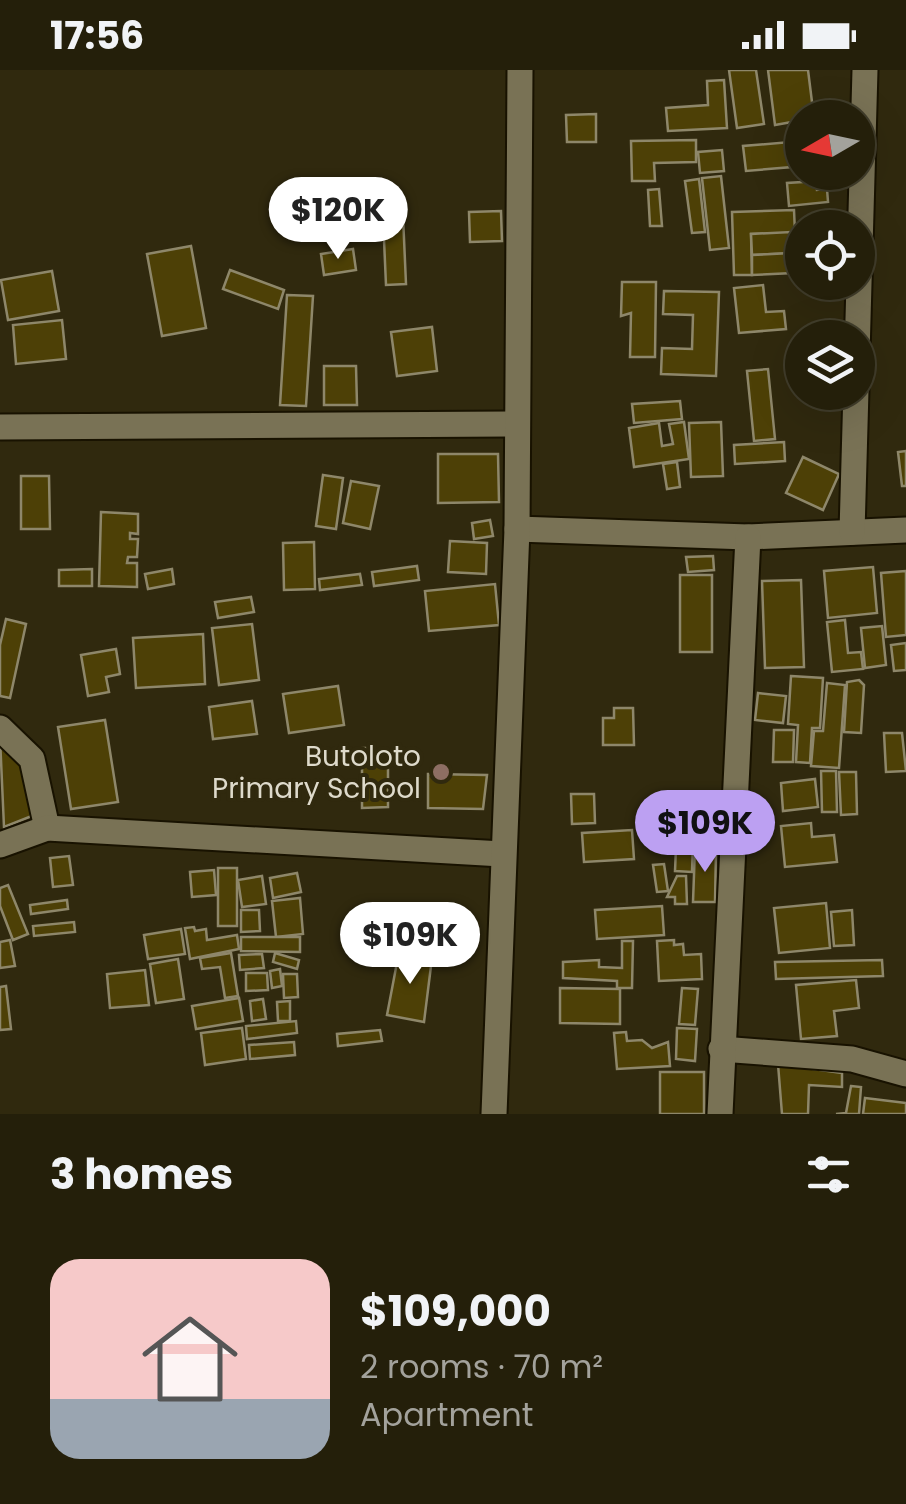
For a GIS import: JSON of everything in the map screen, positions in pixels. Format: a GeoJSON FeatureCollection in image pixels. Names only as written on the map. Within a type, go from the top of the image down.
{"type":"FeatureCollection","features":[{"type":"Feature","properties":{"kind":"street"},"geometry":{"type":"LineString","coordinates":[[494,1114],[517,529],[520,70]]}},
{"type":"Feature","properties":{"kind":"street"},"geometry":{"type":"LineString","coordinates":[[852,532],[865,70]]}},
{"type":"Feature","properties":{"kind":"street"},"geometry":{"type":"LineString","coordinates":[[0,426],[518,424]]}},
{"type":"Feature","properties":{"kind":"street"},"geometry":{"type":"LineString","coordinates":[[517,529],[748,537],[906,530]]}},
{"type":"Feature","properties":{"kind":"street"},"geometry":{"type":"LineString","coordinates":[[720,1114],[748,537]]}},
{"type":"Feature","properties":{"kind":"street"},"geometry":{"type":"LineString","coordinates":[[0,728],[32,759],[47,828]]}},
{"type":"Feature","properties":{"kind":"street"},"geometry":{"type":"LineString","coordinates":[[0,844],[47,828],[502,854]]}},
{"type":"Feature","properties":{"kind":"street"},"geometry":{"type":"LineString","coordinates":[[722,1048],[852,1059],[906,1074]]}},
{"type":"Feature","properties":{"kind":"building"},"geometry":{"type":"Polygon","coordinates":[[[729,70],[756,70],[764,124],[737,128],[729,70]]]}},
{"type":"Feature","properties":{"kind":"building"},"geometry":{"type":"Polygon","coordinates":[[[768,70],[808,70],[812,100],[785,100],[785,123],[775,125],[768,70]]]}},
{"type":"Feature","properties":{"kind":"building"},"geometry":{"type":"Polygon","coordinates":[[[724,80],[727,128],[668,131],[666,108],[708,105],[707,81],[724,80]]]}},
{"type":"Feature","properties":{"kind":"building"},"geometry":{"type":"Polygon","coordinates":[[[596,114],[596,142],[567,142],[566,115],[596,114]]]}},
{"type":"Feature","properties":{"kind":"building"},"geometry":{"type":"Polygon","coordinates":[[[696,140],[696,162],[654,163],[655,181],[632,181],[631,141],[696,140]]]}},
{"type":"Feature","properties":{"kind":"building"},"geometry":{"type":"Polygon","coordinates":[[[785,142],[785,168],[746,171],[743,146],[785,142]]]}},
{"type":"Feature","properties":{"kind":"building"},"geometry":{"type":"Polygon","coordinates":[[[722,150],[724,171],[700,173],[698,152],[722,150]]]}},
{"type":"Feature","properties":{"kind":"building"},"geometry":{"type":"Polygon","coordinates":[[[721,176],[729,248],[710,250],[702,178],[721,176]]]}},
{"type":"Feature","properties":{"kind":"building"},"geometry":{"type":"Polygon","coordinates":[[[699,179],[705,232],[692,233],[685,181],[699,179]]]}},
{"type":"Feature","properties":{"kind":"building"},"geometry":{"type":"Polygon","coordinates":[[[659,189],[662,226],[650,226],[648,190],[659,189]]]}},
{"type":"Feature","properties":{"kind":"building"},"geometry":{"type":"Polygon","coordinates":[[[788,190],[827,190],[828,202],[789,206],[788,190]]]}},
{"type":"Feature","properties":{"kind":"building"},"geometry":{"type":"Polygon","coordinates":[[[785,210],[785,233],[751,234],[752,275],[734,275],[732,212],[785,210]]]}},
{"type":"Feature","properties":{"kind":"building"},"geometry":{"type":"Polygon","coordinates":[[[501,211],[502,241],[470,242],[469,212],[501,211]]]}},
{"type":"Feature","properties":{"kind":"building"},"geometry":{"type":"Polygon","coordinates":[[[403,216],[406,284],[386,285],[383,217],[403,216]]]}},
{"type":"Feature","properties":{"kind":"building"},"geometry":{"type":"Polygon","coordinates":[[[344,218],[347,231],[315,237],[312,224],[344,218]]]}},
{"type":"Feature","properties":{"kind":"building"},"geometry":{"type":"Polygon","coordinates":[[[785,232],[785,253],[752,255],[751,234],[785,232]]]}},
{"type":"Feature","properties":{"kind":"building"},"geometry":{"type":"Polygon","coordinates":[[[191,246],[206,328],[162,336],[147,254],[191,246]]]}},
{"type":"Feature","properties":{"kind":"building"},"geometry":{"type":"Polygon","coordinates":[[[353,249],[356,270],[324,275],[321,254],[353,249]]]}},
{"type":"Feature","properties":{"kind":"building"},"geometry":{"type":"Polygon","coordinates":[[[785,253],[785,273],[752,275],[752,255],[785,253]]]}},
{"type":"Feature","properties":{"kind":"building"},"geometry":{"type":"Polygon","coordinates":[[[230,270],[284,290],[278,309],[223,289],[230,270]]]}},
{"type":"Feature","properties":{"kind":"building"},"geometry":{"type":"Polygon","coordinates":[[[52,271],[59,311],[8,320],[1,280],[52,271]]]}},
{"type":"Feature","properties":{"kind":"building"},"geometry":{"type":"Polygon","coordinates":[[[622,282],[656,282],[655,357],[630,357],[631,313],[621,316],[622,282]]]}},
{"type":"Feature","properties":{"kind":"building"},"geometry":{"type":"Polygon","coordinates":[[[763,285],[766,312],[784,311],[785,329],[739,333],[734,288],[763,285]]]}},
{"type":"Feature","properties":{"kind":"building"},"geometry":{"type":"Polygon","coordinates":[[[664,291],[719,292],[716,376],[661,374],[662,348],[692,349],[693,315],[663,314],[664,291]]]}},
{"type":"Feature","properties":{"kind":"building"},"geometry":{"type":"Polygon","coordinates":[[[287,295],[313,296],[306,406],[280,405],[287,295]]]}},
{"type":"Feature","properties":{"kind":"building"},"geometry":{"type":"Polygon","coordinates":[[[62,320],[66,359],[16,364],[13,325],[62,320]]]}},
{"type":"Feature","properties":{"kind":"building"},"geometry":{"type":"Polygon","coordinates":[[[432,327],[437,371],[397,376],[391,332],[432,327]]]}},
{"type":"Feature","properties":{"kind":"building"},"geometry":{"type":"Polygon","coordinates":[[[324,366],[356,366],[357,405],[324,405],[324,366]]]}},
{"type":"Feature","properties":{"kind":"building"},"geometry":{"type":"Polygon","coordinates":[[[768,369],[775,439],[754,441],[747,371],[768,369]]]}},
{"type":"Feature","properties":{"kind":"building"},"geometry":{"type":"Polygon","coordinates":[[[680,401],[682,419],[634,423],[632,404],[680,401]]]}},
{"type":"Feature","properties":{"kind":"building"},"geometry":{"type":"Polygon","coordinates":[[[684,422],[689,459],[634,467],[629,428],[659,423],[662,446],[673,444],[669,424],[684,422]]]}},
{"type":"Feature","properties":{"kind":"building"},"geometry":{"type":"Polygon","coordinates":[[[721,422],[723,476],[691,477],[689,423],[721,422]]]}},
{"type":"Feature","properties":{"kind":"building"},"geometry":{"type":"Polygon","coordinates":[[[784,442],[785,461],[735,464],[734,445],[784,442]]]}},
{"type":"Feature","properties":{"kind":"building"},"geometry":{"type":"Polygon","coordinates":[[[906,451],[906,486],[902,486],[898,452],[906,451]]]}},
{"type":"Feature","properties":{"kind":"building"},"geometry":{"type":"Polygon","coordinates":[[[438,454],[498,454],[499,502],[438,503],[438,454]]]}},
{"type":"Feature","properties":{"kind":"building"},"geometry":{"type":"Polygon","coordinates":[[[803,457],[839,474],[823,510],[786,493],[803,457]]]}},
{"type":"Feature","properties":{"kind":"building"},"geometry":{"type":"Polygon","coordinates":[[[677,462],[680,487],[667,489],[663,464],[677,462]]]}},
{"type":"Feature","properties":{"kind":"building"},"geometry":{"type":"Polygon","coordinates":[[[323,475],[343,478],[336,529],[316,526],[323,475]]]}},
{"type":"Feature","properties":{"kind":"building"},"geometry":{"type":"Polygon","coordinates":[[[21,476],[49,476],[50,529],[21,529],[21,476]]]}},
{"type":"Feature","properties":{"kind":"building"},"geometry":{"type":"Polygon","coordinates":[[[351,481],[379,486],[370,529],[343,523],[351,481]]]}},
{"type":"Feature","properties":{"kind":"building"},"geometry":{"type":"Polygon","coordinates":[[[101,512],[138,514],[138,534],[130,533],[130,539],[138,539],[137,557],[128,557],[127,563],[137,563],[137,587],[99,586],[101,512]]]}},
{"type":"Feature","properties":{"kind":"building"},"geometry":{"type":"Polygon","coordinates":[[[490,520],[493,536],[474,539],[472,523],[490,520]]]}},
{"type":"Feature","properties":{"kind":"building"},"geometry":{"type":"Polygon","coordinates":[[[450,541],[487,543],[486,574],[448,572],[450,541]]]}},
{"type":"Feature","properties":{"kind":"building"},"geometry":{"type":"Polygon","coordinates":[[[314,542],[315,589],[284,590],[283,543],[314,542]]]}},
{"type":"Feature","properties":{"kind":"building"},"geometry":{"type":"Polygon","coordinates":[[[713,556],[714,570],[688,572],[686,557],[713,556]]]}},
{"type":"Feature","properties":{"kind":"building"},"geometry":{"type":"Polygon","coordinates":[[[417,566],[419,580],[374,586],[372,572],[417,566]]]}},
{"type":"Feature","properties":{"kind":"building"},"geometry":{"type":"Polygon","coordinates":[[[873,567],[877,613],[828,618],[824,571],[873,567]]]}},
{"type":"Feature","properties":{"kind":"building"},"geometry":{"type":"Polygon","coordinates":[[[92,569],[92,586],[59,586],[59,570],[92,569]]]}},
{"type":"Feature","properties":{"kind":"building"},"geometry":{"type":"Polygon","coordinates":[[[172,569],[174,584],[148,589],[145,574],[172,569]]]}},
{"type":"Feature","properties":{"kind":"building"},"geometry":{"type":"Polygon","coordinates":[[[906,571],[906,635],[886,637],[881,573],[906,571]]]}},
{"type":"Feature","properties":{"kind":"building"},"geometry":{"type":"Polygon","coordinates":[[[360,574],[362,585],[320,590],[319,579],[360,574]]]}},
{"type":"Feature","properties":{"kind":"building"},"geometry":{"type":"Polygon","coordinates":[[[680,575],[712,575],[712,652],[680,652],[680,575]]]}},
{"type":"Feature","properties":{"kind":"building"},"geometry":{"type":"Polygon","coordinates":[[[801,580],[804,667],[765,668],[762,581],[801,580]]]}},
{"type":"Feature","properties":{"kind":"building"},"geometry":{"type":"Polygon","coordinates":[[[495,584],[499,625],[429,631],[425,591],[495,584]]]}},
{"type":"Feature","properties":{"kind":"building"},"geometry":{"type":"Polygon","coordinates":[[[251,597],[254,612],[218,618],[215,602],[251,597]]]}},
{"type":"Feature","properties":{"kind":"building"},"geometry":{"type":"Polygon","coordinates":[[[6,619],[26,624],[10,698],[0,696],[0,645],[6,619]]]}},
{"type":"Feature","properties":{"kind":"building"},"geometry":{"type":"Polygon","coordinates":[[[845,620],[848,653],[861,652],[863,669],[832,672],[827,622],[845,620]]]}},
{"type":"Feature","properties":{"kind":"building"},"geometry":{"type":"Polygon","coordinates":[[[252,624],[259,680],[219,685],[212,628],[252,624]]]}},
{"type":"Feature","properties":{"kind":"building"},"geometry":{"type":"Polygon","coordinates":[[[882,626],[886,665],[865,668],[861,628],[882,626]]]}},
{"type":"Feature","properties":{"kind":"building"},"geometry":{"type":"Polygon","coordinates":[[[203,634],[205,684],[136,688],[133,638],[203,634]]]}},
{"type":"Feature","properties":{"kind":"building"},"geometry":{"type":"Polygon","coordinates":[[[906,643],[906,670],[894,671],[891,645],[906,643]]]}},
{"type":"Feature","properties":{"kind":"building"},"geometry":{"type":"Polygon","coordinates":[[[116,649],[120,674],[106,677],[109,692],[88,696],[81,655],[116,649]]]}},
{"type":"Feature","properties":{"kind":"building"},"geometry":{"type":"Polygon","coordinates":[[[791,676],[823,678],[820,728],[812,728],[810,763],[796,762],[798,725],[788,724],[791,676]]]}},
{"type":"Feature","properties":{"kind":"building"},"geometry":{"type":"Polygon","coordinates":[[[859,680],[864,685],[861,733],[844,732],[847,682],[859,680]]]}},
{"type":"Feature","properties":{"kind":"building"},"geometry":{"type":"Polygon","coordinates":[[[827,683],[845,685],[839,768],[811,766],[814,731],[823,731],[827,683]]]}},
{"type":"Feature","properties":{"kind":"building"},"geometry":{"type":"Polygon","coordinates":[[[338,686],[344,725],[289,733],[283,694],[338,686]]]}},
{"type":"Feature","properties":{"kind":"building"},"geometry":{"type":"Polygon","coordinates":[[[758,693],[786,696],[783,723],[755,720],[758,693]]]}},
{"type":"Feature","properties":{"kind":"building"},"geometry":{"type":"Polygon","coordinates":[[[252,701],[257,734],[213,739],[209,707],[252,701]]]}},
{"type":"Feature","properties":{"kind":"building"},"geometry":{"type":"Polygon","coordinates":[[[614,708],[633,708],[634,745],[603,745],[603,718],[614,718],[614,708]]]}},
{"type":"Feature","properties":{"kind":"building"},"geometry":{"type":"Polygon","coordinates":[[[105,720],[118,802],[71,809],[58,727],[105,720]]]}},
{"type":"Feature","properties":{"kind":"building"},"geometry":{"type":"Polygon","coordinates":[[[774,730],[794,730],[793,762],[773,762],[774,730]]]}},
{"type":"Feature","properties":{"kind":"building"},"geometry":{"type":"Polygon","coordinates":[[[884,733],[902,733],[906,771],[886,772],[884,733]]]}},
{"type":"Feature","properties":{"kind":"building"},"geometry":{"type":"Polygon","coordinates":[[[12,734],[42,812],[4,827],[0,738],[12,734]]]}},
{"type":"Feature","properties":{"kind":"building"},"geometry":{"type":"Polygon","coordinates":[[[362,748],[374,748],[375,764],[388,764],[388,807],[362,808],[362,748]]]}},
{"type":"Feature","properties":{"kind":"building"},"geometry":{"type":"Polygon","coordinates":[[[821,771],[836,771],[837,812],[822,812],[821,771]]]}},
{"type":"Feature","properties":{"kind":"building"},"geometry":{"type":"Polygon","coordinates":[[[839,772],[856,772],[857,814],[841,815],[839,772]]]}},
{"type":"Feature","properties":{"kind":"building"},"geometry":{"type":"Polygon","coordinates":[[[428,774],[487,775],[483,809],[428,808],[428,774]]]}},
{"type":"Feature","properties":{"kind":"building"},"geometry":{"type":"Polygon","coordinates":[[[815,779],[818,807],[783,811],[781,783],[815,779]]]}},
{"type":"Feature","properties":{"kind":"building"},"geometry":{"type":"Polygon","coordinates":[[[571,794],[594,794],[595,823],[572,824],[571,794]]]}},
{"type":"Feature","properties":{"kind":"building"},"geometry":{"type":"Polygon","coordinates":[[[811,823],[812,837],[834,835],[837,862],[785,867],[781,826],[811,823]]]}},
{"type":"Feature","properties":{"kind":"building"},"geometry":{"type":"Polygon","coordinates":[[[677,824],[719,826],[718,843],[693,842],[692,872],[675,871],[677,824]]]}},
{"type":"Feature","properties":{"kind":"building"},"geometry":{"type":"Polygon","coordinates":[[[632,830],[634,859],[584,862],[582,833],[632,830]]]}},
{"type":"Feature","properties":{"kind":"building"},"geometry":{"type":"Polygon","coordinates":[[[695,848],[716,849],[715,902],[693,902],[695,848]]]}},
{"type":"Feature","properties":{"kind":"building"},"geometry":{"type":"Polygon","coordinates":[[[69,856],[73,885],[53,887],[50,858],[69,856]]]}},
{"type":"Feature","properties":{"kind":"building"},"geometry":{"type":"Polygon","coordinates":[[[664,864],[668,891],[657,892],[653,865],[664,864]]]}},
{"type":"Feature","properties":{"kind":"building"},"geometry":{"type":"Polygon","coordinates":[[[218,868],[237,868],[237,926],[218,926],[218,868]]]}},
{"type":"Feature","properties":{"kind":"building"},"geometry":{"type":"Polygon","coordinates":[[[214,870],[216,895],[192,897],[190,872],[214,870]]]}},
{"type":"Feature","properties":{"kind":"building"},"geometry":{"type":"Polygon","coordinates":[[[297,873],[301,892],[273,898],[270,878],[297,873]]]}},
{"type":"Feature","properties":{"kind":"building"},"geometry":{"type":"Polygon","coordinates":[[[262,876],[266,904],[242,907],[238,880],[262,876]]]}},
{"type":"Feature","properties":{"kind":"building"},"geometry":{"type":"Polygon","coordinates":[[[677,876],[686,876],[687,904],[675,904],[675,897],[667,897],[677,876]]]}},
{"type":"Feature","properties":{"kind":"building"},"geometry":{"type":"Polygon","coordinates":[[[8,885],[28,934],[13,940],[0,906],[0,888],[8,885]]]}},
{"type":"Feature","properties":{"kind":"building"},"geometry":{"type":"Polygon","coordinates":[[[300,898],[303,934],[276,937],[272,901],[300,898]]]}},
{"type":"Feature","properties":{"kind":"building"},"geometry":{"type":"Polygon","coordinates":[[[67,900],[68,909],[31,914],[30,905],[67,900]]]}},
{"type":"Feature","properties":{"kind":"building"},"geometry":{"type":"Polygon","coordinates":[[[826,903],[830,948],[779,953],[774,908],[826,903]]]}},
{"type":"Feature","properties":{"kind":"building"},"geometry":{"type":"Polygon","coordinates":[[[662,906],[664,935],[597,939],[595,910],[662,906]]]}},
{"type":"Feature","properties":{"kind":"building"},"geometry":{"type":"Polygon","coordinates":[[[241,910],[259,910],[260,931],[241,932],[241,910]]]}},
{"type":"Feature","properties":{"kind":"building"},"geometry":{"type":"Polygon","coordinates":[[[852,910],[854,945],[834,946],[831,912],[852,910]]]}},
{"type":"Feature","properties":{"kind":"building"},"geometry":{"type":"Polygon","coordinates":[[[74,922],[75,932],[34,936],[33,926],[74,922]]]}},
{"type":"Feature","properties":{"kind":"building"},"geometry":{"type":"Polygon","coordinates":[[[194,927],[195,931],[206,929],[207,940],[237,935],[239,949],[190,959],[185,928],[194,927]]]}},
{"type":"Feature","properties":{"kind":"building"},"geometry":{"type":"Polygon","coordinates":[[[181,929],[185,954],[148,959],[144,935],[181,929]]]}},
{"type":"Feature","properties":{"kind":"building"},"geometry":{"type":"Polygon","coordinates":[[[241,937],[300,937],[300,952],[241,951],[241,937]]]}},
{"type":"Feature","properties":{"kind":"building"},"geometry":{"type":"Polygon","coordinates":[[[10,940],[15,966],[0,968],[0,942],[10,940]]]}},
{"type":"Feature","properties":{"kind":"building"},"geometry":{"type":"Polygon","coordinates":[[[674,940],[674,945],[683,944],[684,955],[701,954],[702,979],[659,981],[657,941],[674,940]]]}},
{"type":"Feature","properties":{"kind":"building"},"geometry":{"type":"Polygon","coordinates":[[[622,941],[633,941],[632,988],[617,988],[617,981],[563,978],[563,962],[599,960],[599,967],[622,968],[622,941]]]}},
{"type":"Feature","properties":{"kind":"building"},"geometry":{"type":"Polygon","coordinates":[[[399,952],[432,958],[424,1022],[387,1015],[399,952]]]}},
{"type":"Feature","properties":{"kind":"building"},"geometry":{"type":"Polygon","coordinates":[[[231,953],[238,996],[225,998],[220,967],[202,969],[200,958],[231,953]]]}},
{"type":"Feature","properties":{"kind":"building"},"geometry":{"type":"Polygon","coordinates":[[[275,953],[299,960],[297,969],[273,962],[275,953]]]}},
{"type":"Feature","properties":{"kind":"building"},"geometry":{"type":"Polygon","coordinates":[[[262,954],[264,968],[240,970],[239,955],[262,954]]]}},
{"type":"Feature","properties":{"kind":"building"},"geometry":{"type":"Polygon","coordinates":[[[178,959],[184,999],[156,1003],[150,964],[178,959]]]}},
{"type":"Feature","properties":{"kind":"building"},"geometry":{"type":"Polygon","coordinates":[[[882,960],[883,976],[776,979],[775,962],[882,960]]]}},
{"type":"Feature","properties":{"kind":"building"},"geometry":{"type":"Polygon","coordinates":[[[280,969],[282,986],[272,988],[270,971],[280,969]]]}},
{"type":"Feature","properties":{"kind":"building"},"geometry":{"type":"Polygon","coordinates":[[[145,970],[149,1005],[110,1008],[107,974],[145,970]]]}},
{"type":"Feature","properties":{"kind":"building"},"geometry":{"type":"Polygon","coordinates":[[[246,973],[267,973],[268,990],[246,991],[246,973]]]}},
{"type":"Feature","properties":{"kind":"building"},"geometry":{"type":"Polygon","coordinates":[[[283,974],[297,974],[298,997],[284,998],[283,974]]]}},
{"type":"Feature","properties":{"kind":"building"},"geometry":{"type":"Polygon","coordinates":[[[856,980],[859,1008],[834,1011],[837,1036],[801,1039],[796,985],[856,980]]]}},
{"type":"Feature","properties":{"kind":"building"},"geometry":{"type":"Polygon","coordinates":[[[6,986],[11,1029],[0,1030],[0,987],[6,986]]]}},
{"type":"Feature","properties":{"kind":"building"},"geometry":{"type":"Polygon","coordinates":[[[560,988],[620,989],[620,1024],[560,1023],[560,988]]]}},
{"type":"Feature","properties":{"kind":"building"},"geometry":{"type":"Polygon","coordinates":[[[682,988],[698,989],[695,1025],[679,1024],[682,988]]]}},
{"type":"Feature","properties":{"kind":"building"},"geometry":{"type":"Polygon","coordinates":[[[239,998],[243,1021],[196,1029],[192,1006],[239,998]]]}},
{"type":"Feature","properties":{"kind":"building"},"geometry":{"type":"Polygon","coordinates":[[[263,999],[266,1019],[252,1021],[250,1001],[263,999]]]}},
{"type":"Feature","properties":{"kind":"building"},"geometry":{"type":"Polygon","coordinates":[[[290,1001],[290,1021],[278,1021],[277,1002],[290,1001]]]}},
{"type":"Feature","properties":{"kind":"building"},"geometry":{"type":"Polygon","coordinates":[[[296,1021],[297,1033],[247,1039],[246,1026],[296,1021]]]}},
{"type":"Feature","properties":{"kind":"building"},"geometry":{"type":"Polygon","coordinates":[[[242,1028],[246,1059],[205,1065],[201,1033],[242,1028]]]}},
{"type":"Feature","properties":{"kind":"building"},"geometry":{"type":"Polygon","coordinates":[[[677,1028],[697,1029],[695,1061],[676,1059],[677,1028]]]}},
{"type":"Feature","properties":{"kind":"building"},"geometry":{"type":"Polygon","coordinates":[[[380,1030],[382,1041],[338,1046],[337,1034],[380,1030]]]}},
{"type":"Feature","properties":{"kind":"building"},"geometry":{"type":"Polygon","coordinates":[[[626,1032],[627,1041],[642,1040],[652,1048],[668,1042],[670,1066],[617,1069],[614,1033],[626,1032]]]}},
{"type":"Feature","properties":{"kind":"building"},"geometry":{"type":"Polygon","coordinates":[[[294,1042],[295,1055],[250,1059],[249,1045],[294,1042]]]}},
{"type":"Feature","properties":{"kind":"building"},"geometry":{"type":"Polygon","coordinates":[[[778,1064],[842,1073],[842,1087],[809,1085],[808,1114],[782,1114],[778,1064]]]}},
{"type":"Feature","properties":{"kind":"building"},"geometry":{"type":"Polygon","coordinates":[[[660,1072],[704,1072],[704,1114],[660,1114],[660,1072]]]}},
{"type":"Feature","properties":{"kind":"building"},"geometry":{"type":"Polygon","coordinates":[[[851,1086],[861,1087],[859,1114],[836,1114],[846,1113],[851,1086]]]}},
{"type":"Feature","properties":{"kind":"building"},"geometry":{"type":"Polygon","coordinates":[[[865,1098],[906,1103],[906,1114],[863,1114],[865,1098]]]}},
{"type":"Feature","properties":{"kind":"place","name":"Butoloto Primary School"},"geometry":{"type":"Point","coordinates":[441,772]}}]}
